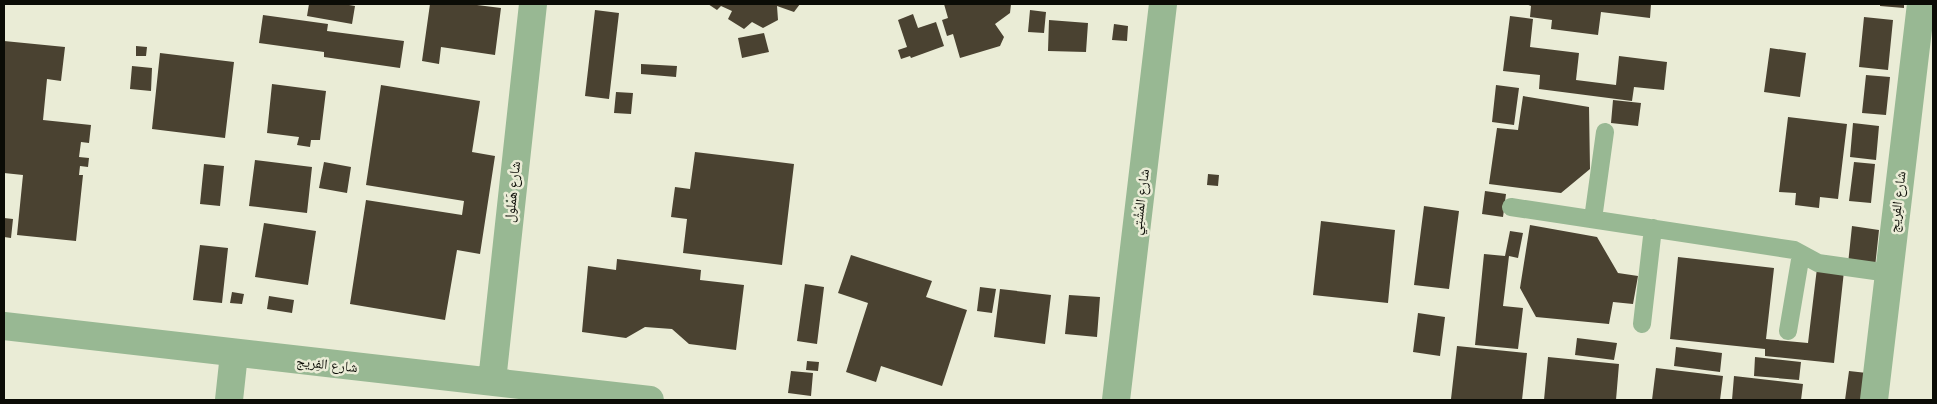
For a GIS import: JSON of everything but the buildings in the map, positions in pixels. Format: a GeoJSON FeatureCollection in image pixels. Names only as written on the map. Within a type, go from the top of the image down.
{"type":"FeatureCollection","features":[{"type":"Feature","properties":{"kind":"street","name":"شارع هَمْلول"},"geometry":{"type":"LineString","coordinates":[[492,381],[533,4]]}},
{"type":"Feature","properties":{"kind":"street","name":"شارع المُشْتِي"},"geometry":{"type":"LineString","coordinates":[[1116,400],[1163,4]]}},
{"type":"Feature","properties":{"kind":"street","name":"شارع الفِريج"},"geometry":{"type":"LineString","coordinates":[[1874,400],[1920,4]]}},
{"type":"Feature","properties":{"kind":"street","name":"شارع الفِريج"},"geometry":{"type":"LineString","coordinates":[[4,326],[234,354],[492,381],[650,400]]}},
{"type":"Feature","properties":{"kind":"street"},"geometry":{"type":"LineString","coordinates":[[229,400],[234,354]]}},
{"type":"Feature","properties":{"kind":"lane"},"geometry":{"type":"LineString","coordinates":[[1593,219],[1605,132]]}},
{"type":"Feature","properties":{"kind":"lane"},"geometry":{"type":"LineString","coordinates":[[1511,207],[1794,250],[1818,263],[1889,273]]}},
{"type":"Feature","properties":{"kind":"lane"},"geometry":{"type":"LineString","coordinates":[[1642,324],[1653,228]]}},
{"type":"Feature","properties":{"kind":"lane"},"geometry":{"type":"LineString","coordinates":[[1788,331],[1800,254]]}}]}
